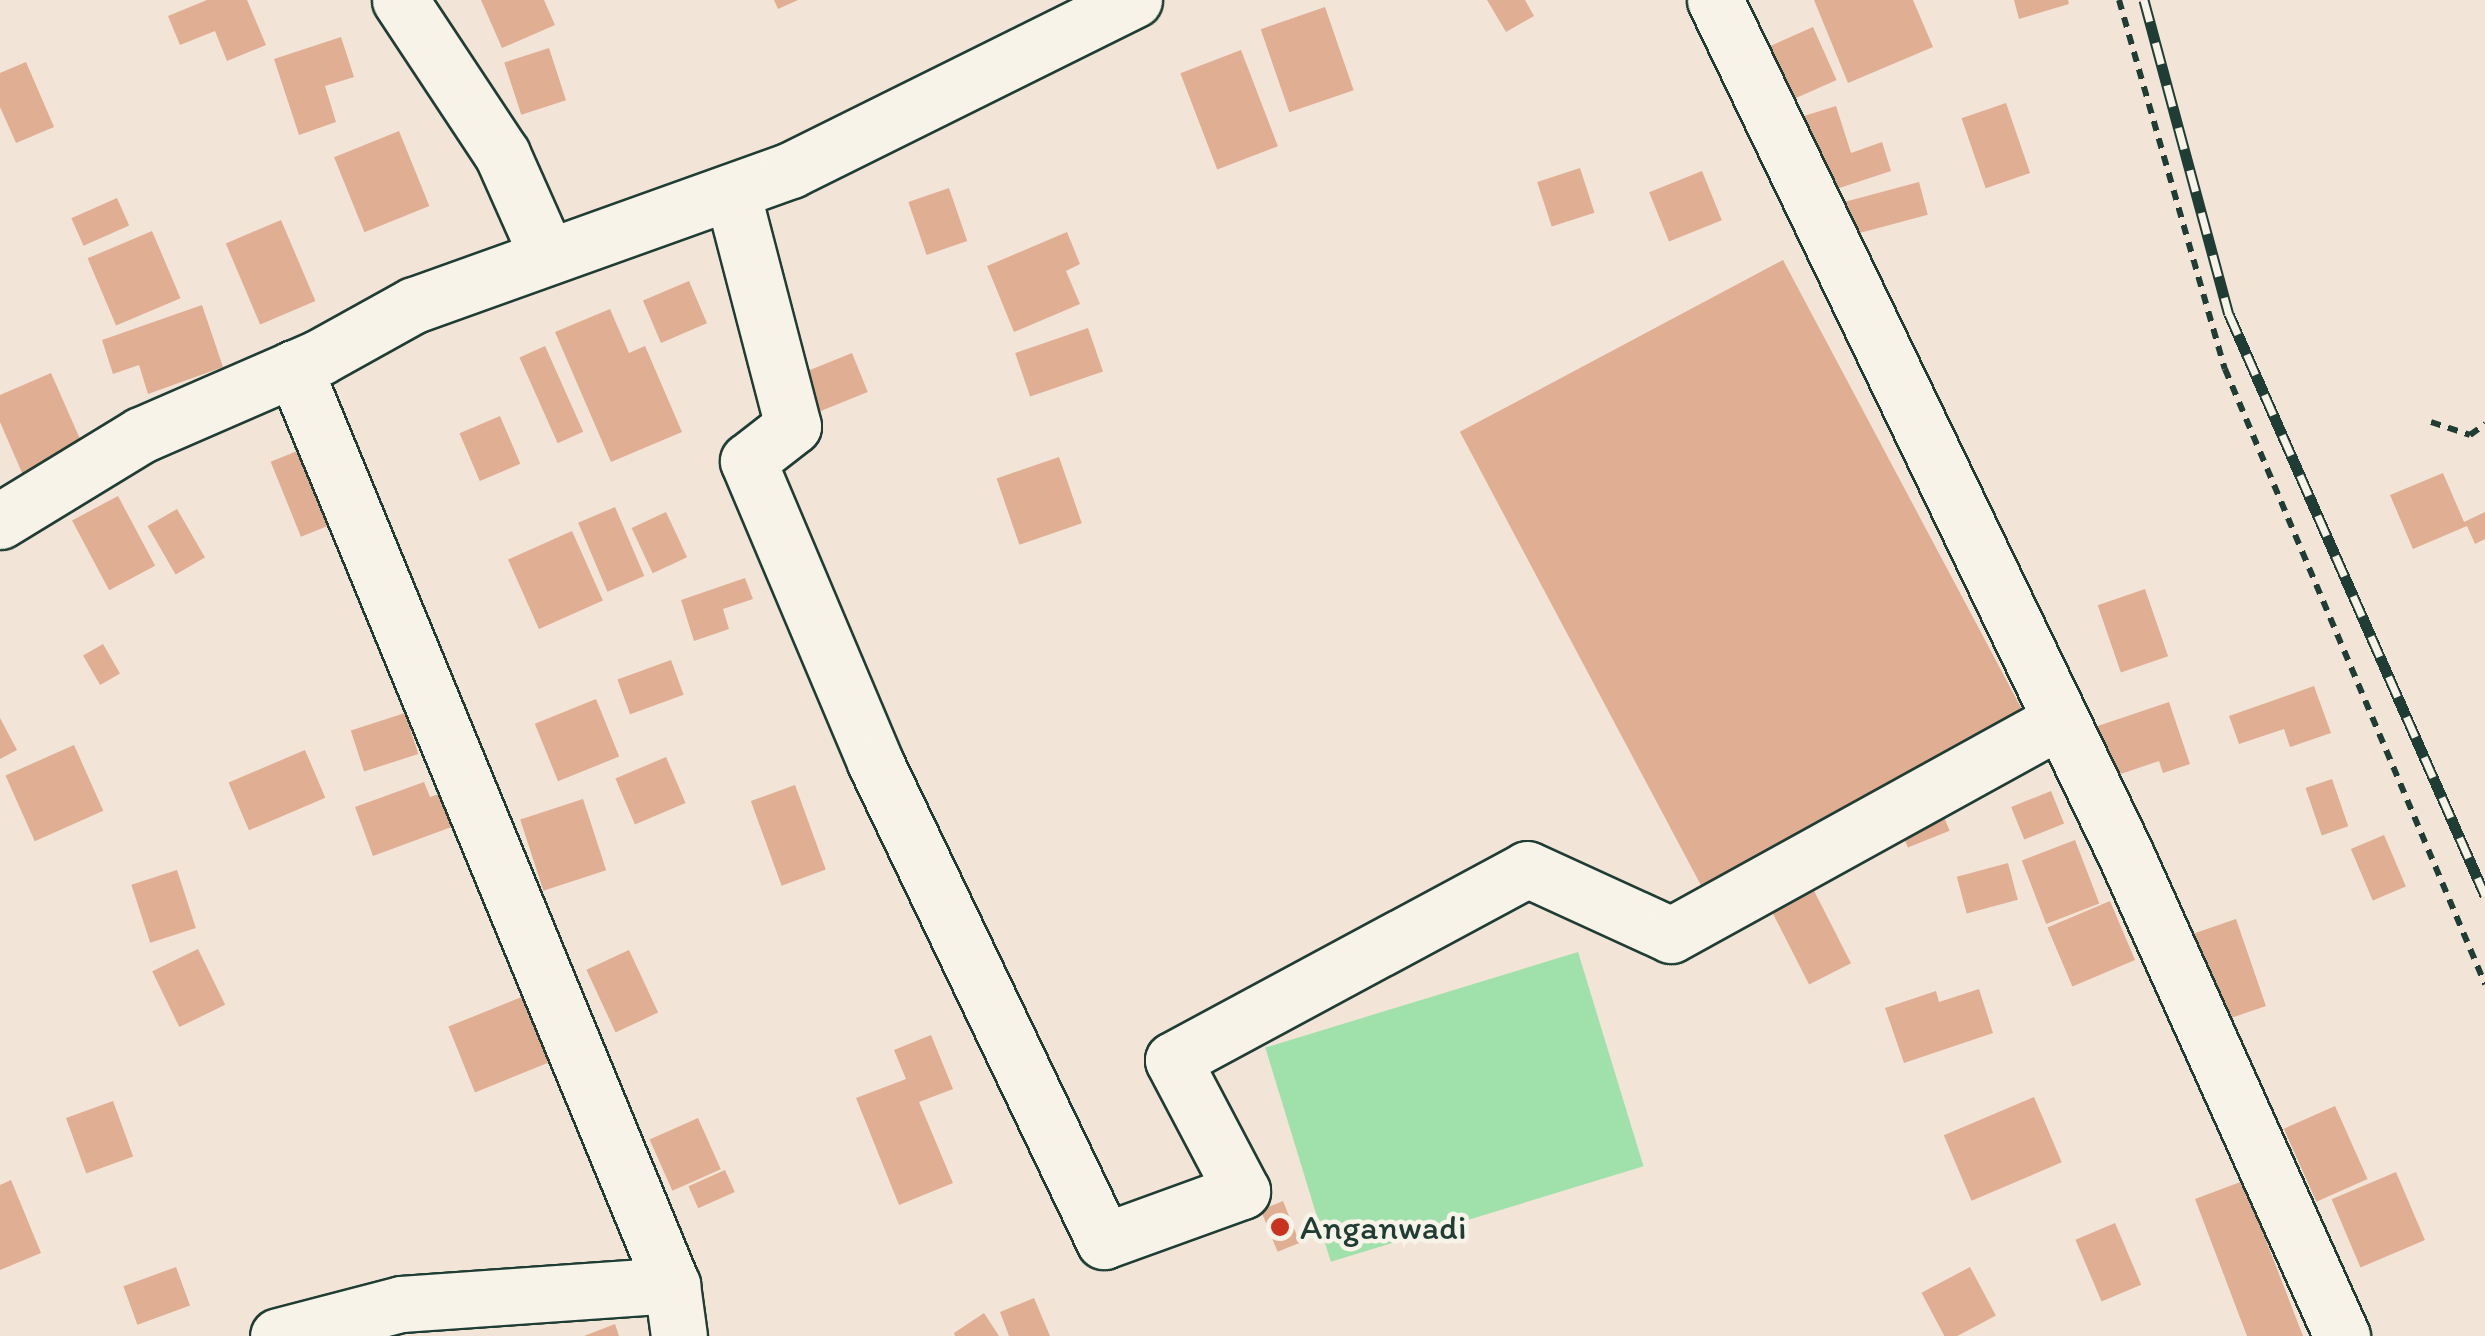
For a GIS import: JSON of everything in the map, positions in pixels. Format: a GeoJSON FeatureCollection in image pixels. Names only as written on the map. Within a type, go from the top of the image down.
{"type":"FeatureCollection","features":[{"type":"Feature","properties":{"kind":"street"},"geometry":{"type":"LineString","coordinates":[[400,0],[502,154],[547,254]]}},
{"type":"Feature","properties":{"kind":"street"},"geometry":{"type":"LineString","coordinates":[[0,522],[140,435],[294,368],[414,305],[547,254],[791,170],[1134,0]]}},
{"type":"Feature","properties":{"kind":"street"},"geometry":{"type":"LineString","coordinates":[[1715,0],[2058,720],[2342,1336]]}},
{"type":"Feature","properties":{"kind":"street"},"geometry":{"type":"LineString","coordinates":[[732,192],[793,426],[748,461],[875,762],[1104,1241],[1242,1192],[1174,1060],[1527,869],[1671,935],[2058,720]]}},
{"type":"Feature","properties":{"kind":"street"},"geometry":{"type":"LineString","coordinates":[[278,1336],[401,1304],[676,1310],[294,368]]}},
{"type":"Feature","properties":{"kind":"path"},"geometry":{"type":"LineString","coordinates":[[2119,0],[2225,369],[2485,984]]}},
{"type":"Feature","properties":{"kind":"path"},"geometry":{"type":"LineString","coordinates":[[2431,422],[2470,435],[2485,424]]}},
{"type":"Feature","properties":{"kind":"green space"},"geometry":{"type":"Polygon","coordinates":[[[1578,952],[1643,1166],[1331,1262],[1265,1048],[1578,952]]]}},
{"type":"Feature","properties":{"kind":"building"},"geometry":{"type":"Polygon","coordinates":[[[207,0],[247,0],[266,45],[227,61],[215,31],[180,45],[168,16],[207,0]]]}},
{"type":"Feature","properties":{"kind":"building"},"geometry":{"type":"Polygon","coordinates":[[[481,0],[544,0],[555,25],[502,48],[481,0]]]}},
{"type":"Feature","properties":{"kind":"building"},"geometry":{"type":"Polygon","coordinates":[[[774,0],[798,0],[778,9],[774,0]]]}},
{"type":"Feature","properties":{"kind":"building"},"geometry":{"type":"Polygon","coordinates":[[[1487,0],[1525,0],[1534,16],[1506,32],[1487,0]]]}},
{"type":"Feature","properties":{"kind":"building"},"geometry":{"type":"Polygon","coordinates":[[[1814,0],[1913,0],[1933,47],[1848,83],[1814,0]]]}},
{"type":"Feature","properties":{"kind":"building"},"geometry":{"type":"Polygon","coordinates":[[[2014,0],[2068,0],[2069,4],[2019,19],[2014,0]]]}},
{"type":"Feature","properties":{"kind":"building"},"geometry":{"type":"Polygon","coordinates":[[[1325,7],[1354,90],[1289,112],[1261,29],[1325,7]]]}},
{"type":"Feature","properties":{"kind":"building"},"geometry":{"type":"Polygon","coordinates":[[[1813,27],[1837,80],[1771,109],[1747,56],[1813,27]]]}},
{"type":"Feature","properties":{"kind":"building"},"geometry":{"type":"Polygon","coordinates":[[[341,37],[354,77],[325,86],[336,122],[299,135],[274,59],[341,37]]]}},
{"type":"Feature","properties":{"kind":"building"},"geometry":{"type":"Polygon","coordinates":[[[549,48],[566,100],[521,115],[504,63],[549,48]]]}},
{"type":"Feature","properties":{"kind":"building"},"geometry":{"type":"Polygon","coordinates":[[[1241,50],[1278,146],[1217,169],[1180,73],[1241,50]]]}},
{"type":"Feature","properties":{"kind":"building"},"geometry":{"type":"Polygon","coordinates":[[[26,62],[54,127],[16,143],[0,107],[0,73],[26,62]]]}},
{"type":"Feature","properties":{"kind":"building"},"geometry":{"type":"Polygon","coordinates":[[[2006,103],[2030,173],[1986,188],[1962,118],[2006,103]]]}},
{"type":"Feature","properties":{"kind":"building"},"geometry":{"type":"Polygon","coordinates":[[[1836,106],[1851,153],[1882,142],[1891,171],[1812,197],[1788,121],[1836,106]]]}},
{"type":"Feature","properties":{"kind":"building"},"geometry":{"type":"Polygon","coordinates":[[[399,131],[429,206],[364,232],[334,157],[399,131]]]}},
{"type":"Feature","properties":{"kind":"building"},"geometry":{"type":"Polygon","coordinates":[[[1580,168],[1595,213],[1552,227],[1537,182],[1580,168]]]}},
{"type":"Feature","properties":{"kind":"building"},"geometry":{"type":"Polygon","coordinates":[[[1702,171],[1722,220],[1669,241],[1649,192],[1702,171]]]}},
{"type":"Feature","properties":{"kind":"building"},"geometry":{"type":"Polygon","coordinates":[[[1919,182],[1928,215],[1844,237],[1835,205],[1919,182]]]}},
{"type":"Feature","properties":{"kind":"building"},"geometry":{"type":"Polygon","coordinates":[[[949,188],[967,241],[927,255],[908,202],[949,188]]]}},
{"type":"Feature","properties":{"kind":"building"},"geometry":{"type":"Polygon","coordinates":[[[117,198],[129,225],[84,246],[71,218],[117,198]]]}},
{"type":"Feature","properties":{"kind":"building"},"geometry":{"type":"Polygon","coordinates":[[[281,220],[315,301],[260,324],[226,243],[281,220]]]}},
{"type":"Feature","properties":{"kind":"building"},"geometry":{"type":"Polygon","coordinates":[[[152,231],[181,298],[116,326],[88,258],[152,231]]]}},
{"type":"Feature","properties":{"kind":"building"},"geometry":{"type":"Polygon","coordinates":[[[1067,232],[1080,264],[1066,271],[1080,304],[1014,332],[987,266],[1067,232]]]}},
{"type":"Feature","properties":{"kind":"building"},"geometry":{"type":"Polygon","coordinates":[[[1783,260],[2030,724],[1707,896],[1460,432],[1783,260]]]}},
{"type":"Feature","properties":{"kind":"building"},"geometry":{"type":"Polygon","coordinates":[[[689,281],[707,323],[661,343],[643,301],[689,281]]]}},
{"type":"Feature","properties":{"kind":"building"},"geometry":{"type":"Polygon","coordinates":[[[202,305],[223,367],[148,394],[139,365],[113,374],[102,340],[202,305]]]}},
{"type":"Feature","properties":{"kind":"building"},"geometry":{"type":"Polygon","coordinates":[[[610,309],[629,353],[645,346],[682,432],[611,462],[555,332],[610,309]]]}},
{"type":"Feature","properties":{"kind":"building"},"geometry":{"type":"Polygon","coordinates":[[[1088,328],[1103,371],[1030,397],[1015,353],[1088,328]]]}},
{"type":"Feature","properties":{"kind":"building"},"geometry":{"type":"Polygon","coordinates":[[[545,346],[583,432],[558,443],[519,357],[545,346]]]}},
{"type":"Feature","properties":{"kind":"building"},"geometry":{"type":"Polygon","coordinates":[[[852,353],[868,392],[814,414],[798,375],[852,353]]]}},
{"type":"Feature","properties":{"kind":"building"},"geometry":{"type":"Polygon","coordinates":[[[51,373],[84,448],[23,475],[0,422],[0,395],[51,373]]]}},
{"type":"Feature","properties":{"kind":"building"},"geometry":{"type":"Polygon","coordinates":[[[500,416],[520,464],[480,481],[459,433],[500,416]]]}},
{"type":"Feature","properties":{"kind":"building"},"geometry":{"type":"Polygon","coordinates":[[[317,443],[347,518],[301,537],[271,462],[317,443]]]}},
{"type":"Feature","properties":{"kind":"building"},"geometry":{"type":"Polygon","coordinates":[[[1059,457],[1082,523],[1019,545],[997,478],[1059,457]]]}},
{"type":"Feature","properties":{"kind":"building"},"geometry":{"type":"Polygon","coordinates":[[[2443,473],[2464,522],[2485,512],[2485,539],[2475,544],[2467,526],[2413,549],[2390,495],[2443,473]]]}},
{"type":"Feature","properties":{"kind":"building"},"geometry":{"type":"Polygon","coordinates":[[[118,496],[155,566],[109,590],[72,520],[118,496]]]}},
{"type":"Feature","properties":{"kind":"building"},"geometry":{"type":"Polygon","coordinates":[[[615,507],[644,576],[607,592],[578,523],[615,507]]]}},
{"type":"Feature","properties":{"kind":"building"},"geometry":{"type":"Polygon","coordinates":[[[177,509],[205,557],[176,574],[148,526],[177,509]]]}},
{"type":"Feature","properties":{"kind":"building"},"geometry":{"type":"Polygon","coordinates":[[[666,512],[687,557],[653,573],[632,528],[666,512]]]}},
{"type":"Feature","properties":{"kind":"building"},"geometry":{"type":"Polygon","coordinates":[[[572,531],[603,600],[539,629],[508,559],[572,531]]]}},
{"type":"Feature","properties":{"kind":"building"},"geometry":{"type":"Polygon","coordinates":[[[745,578],[753,599],[723,609],[729,629],[694,641],[681,600],[745,578]]]}},
{"type":"Feature","properties":{"kind":"building"},"geometry":{"type":"Polygon","coordinates":[[[2145,589],[2168,656],[2121,672],[2098,605],[2145,589]]]}},
{"type":"Feature","properties":{"kind":"building"},"geometry":{"type":"Polygon","coordinates":[[[103,644],[120,673],[100,685],[83,656],[103,644]]]}},
{"type":"Feature","properties":{"kind":"building"},"geometry":{"type":"Polygon","coordinates":[[[671,660],[684,695],[630,714],[617,679],[671,660]]]}},
{"type":"Feature","properties":{"kind":"building"},"geometry":{"type":"Polygon","coordinates":[[[2314,686],[2331,733],[2290,747],[2284,729],[2239,744],[2229,716],[2314,686]]]}},
{"type":"Feature","properties":{"kind":"building"},"geometry":{"type":"Polygon","coordinates":[[[596,699],[619,756],[558,781],[535,724],[596,699]]]}},
{"type":"Feature","properties":{"kind":"building"},"geometry":{"type":"Polygon","coordinates":[[[2169,702],[2190,764],[2163,773],[2159,761],[2103,780],[2086,730],[2169,702]]]}},
{"type":"Feature","properties":{"kind":"building"},"geometry":{"type":"Polygon","coordinates":[[[405,713],[418,754],[364,772],[351,731],[405,713]]]}},
{"type":"Feature","properties":{"kind":"building"},"geometry":{"type":"Polygon","coordinates":[[[0,718],[17,750],[0,759],[0,718]]]}},
{"type":"Feature","properties":{"kind":"building"},"geometry":{"type":"Polygon","coordinates":[[[74,745],[103,811],[35,841],[5,776],[74,745]]]}},
{"type":"Feature","properties":{"kind":"building"},"geometry":{"type":"Polygon","coordinates":[[[305,750],[325,798],[249,830],[229,782],[305,750]]]}},
{"type":"Feature","properties":{"kind":"building"},"geometry":{"type":"Polygon","coordinates":[[[666,757],[686,803],[635,825],[615,778],[666,757]]]}},
{"type":"Feature","properties":{"kind":"building"},"geometry":{"type":"Polygon","coordinates":[[[2332,779],[2348,826],[2322,835],[2306,788],[2332,779]]]}},
{"type":"Feature","properties":{"kind":"building"},"geometry":{"type":"Polygon","coordinates":[[[424,782],[430,797],[453,789],[465,822],[373,856],[355,807],[424,782]]]}},
{"type":"Feature","properties":{"kind":"building"},"geometry":{"type":"Polygon","coordinates":[[[795,785],[826,870],[782,886],[751,801],[795,785]]]}},
{"type":"Feature","properties":{"kind":"building"},"geometry":{"type":"Polygon","coordinates":[[[2051,791],[2064,823],[2024,840],[2011,807],[2051,791]]]}},
{"type":"Feature","properties":{"kind":"building"},"geometry":{"type":"Polygon","coordinates":[[[583,799],[606,870],[543,891],[520,819],[583,799]]]}},
{"type":"Feature","properties":{"kind":"building"},"geometry":{"type":"Polygon","coordinates":[[[1938,802],[1950,831],[1908,848],[1896,819],[1938,802]]]}},
{"type":"Feature","properties":{"kind":"building"},"geometry":{"type":"Polygon","coordinates":[[[2384,835],[2406,887],[2373,901],[2351,849],[2384,835]]]}},
{"type":"Feature","properties":{"kind":"building"},"geometry":{"type":"Polygon","coordinates":[[[2075,840],[2099,903],[2046,924],[2022,860],[2075,840]]]}},
{"type":"Feature","properties":{"kind":"building"},"geometry":{"type":"Polygon","coordinates":[[[2008,863],[2018,900],[1967,913],[1957,877],[2008,863]]]}},
{"type":"Feature","properties":{"kind":"building"},"geometry":{"type":"Polygon","coordinates":[[[177,870],[196,928],[150,943],[131,885],[177,870]]]}},
{"type":"Feature","properties":{"kind":"building"},"geometry":{"type":"Polygon","coordinates":[[[1806,875],[1851,963],[1809,985],[1764,896],[1806,875]]]}},
{"type":"Feature","properties":{"kind":"building"},"geometry":{"type":"Polygon","coordinates":[[[2110,901],[2135,960],[2072,986],[2047,928],[2110,901]]]}},
{"type":"Feature","properties":{"kind":"building"},"geometry":{"type":"Polygon","coordinates":[[[2236,919],[2266,1006],[2209,1026],[2179,939],[2236,919]]]}},
{"type":"Feature","properties":{"kind":"building"},"geometry":{"type":"Polygon","coordinates":[[[198,949],[225,1005],[179,1027],[152,971],[198,949]]]}},
{"type":"Feature","properties":{"kind":"building"},"geometry":{"type":"Polygon","coordinates":[[[629,950],[658,1013],[616,1032],[586,970],[629,950]]]}},
{"type":"Feature","properties":{"kind":"building"},"geometry":{"type":"Polygon","coordinates":[[[1979,989],[1993,1033],[1904,1063],[1885,1008],[1936,991],[1939,1002],[1979,989]]]}},
{"type":"Feature","properties":{"kind":"building"},"geometry":{"type":"Polygon","coordinates":[[[529,994],[556,1060],[475,1092],[448,1027],[529,994]]]}},
{"type":"Feature","properties":{"kind":"building"},"geometry":{"type":"Polygon","coordinates":[[[931,1035],[953,1089],[919,1102],[953,1183],[899,1205],[856,1098],[906,1079],[894,1050],[931,1035]]]}},
{"type":"Feature","properties":{"kind":"building"},"geometry":{"type":"Polygon","coordinates":[[[2034,1097],[2062,1162],[1972,1201],[1944,1135],[2034,1097]]]}},
{"type":"Feature","properties":{"kind":"building"},"geometry":{"type":"Polygon","coordinates":[[[113,1101],[133,1156],[86,1174],[66,1118],[113,1101]]]}},
{"type":"Feature","properties":{"kind":"building"},"geometry":{"type":"Polygon","coordinates":[[[2335,1106],[2368,1179],[2316,1202],[2284,1129],[2335,1106]]]}},
{"type":"Feature","properties":{"kind":"building"},"geometry":{"type":"Polygon","coordinates":[[[698,1118],[721,1169],[672,1191],[650,1140],[698,1118]]]}},
{"type":"Feature","properties":{"kind":"building"},"geometry":{"type":"Polygon","coordinates":[[[725,1170],[735,1192],[698,1208],[688,1186],[725,1170]]]}},
{"type":"Feature","properties":{"kind":"building"},"geometry":{"type":"Polygon","coordinates":[[[2396,1172],[2425,1240],[2360,1267],[2332,1199],[2396,1172]]]}},
{"type":"Feature","properties":{"kind":"building"},"geometry":{"type":"Polygon","coordinates":[[[11,1180],[41,1253],[0,1270],[0,1185],[11,1180]]]}},
{"type":"Feature","properties":{"kind":"building"},"geometry":{"type":"Polygon","coordinates":[[[2243,1181],[2303,1336],[2247,1336],[2195,1199],[2243,1181]]]}},
{"type":"Feature","properties":{"kind":"building","name":"Anganwadi"},"geometry":{"type":"Polygon","coordinates":[[[1283,1201],[1300,1243],[1278,1252],[1261,1210],[1283,1201]]]}},
{"type":"Feature","properties":{"kind":"building"},"geometry":{"type":"Polygon","coordinates":[[[2115,1223],[2141,1285],[2102,1301],[2075,1240],[2115,1223]]]}},
{"type":"Feature","properties":{"kind":"building"},"geometry":{"type":"Polygon","coordinates":[[[176,1267],[190,1306],[137,1325],[123,1286],[176,1267]]]}},
{"type":"Feature","properties":{"kind":"building"},"geometry":{"type":"Polygon","coordinates":[[[1970,1267],[1996,1316],[1957,1336],[1944,1336],[1921,1293],[1970,1267]]]}},
{"type":"Feature","properties":{"kind":"building"},"geometry":{"type":"Polygon","coordinates":[[[1034,1298],[1050,1336],[1009,1336],[1000,1312],[1034,1298]]]}},
{"type":"Feature","properties":{"kind":"building"},"geometry":{"type":"Polygon","coordinates":[[[984,1313],[999,1336],[955,1336],[954,1333],[984,1313]]]}},
{"type":"Feature","properties":{"kind":"building"},"geometry":{"type":"Polygon","coordinates":[[[615,1324],[619,1336],[584,1336],[615,1324]]]}},
{"type":"Feature","properties":{"kind":"railway"},"geometry":{"type":"LineString","coordinates":[[2144,0],[2229,314],[2485,895]]}},
{"type":"Feature","properties":{"kind":"place","name":"Anganwadi"},"geometry":{"type":"Point","coordinates":[1280,1227]}}]}
